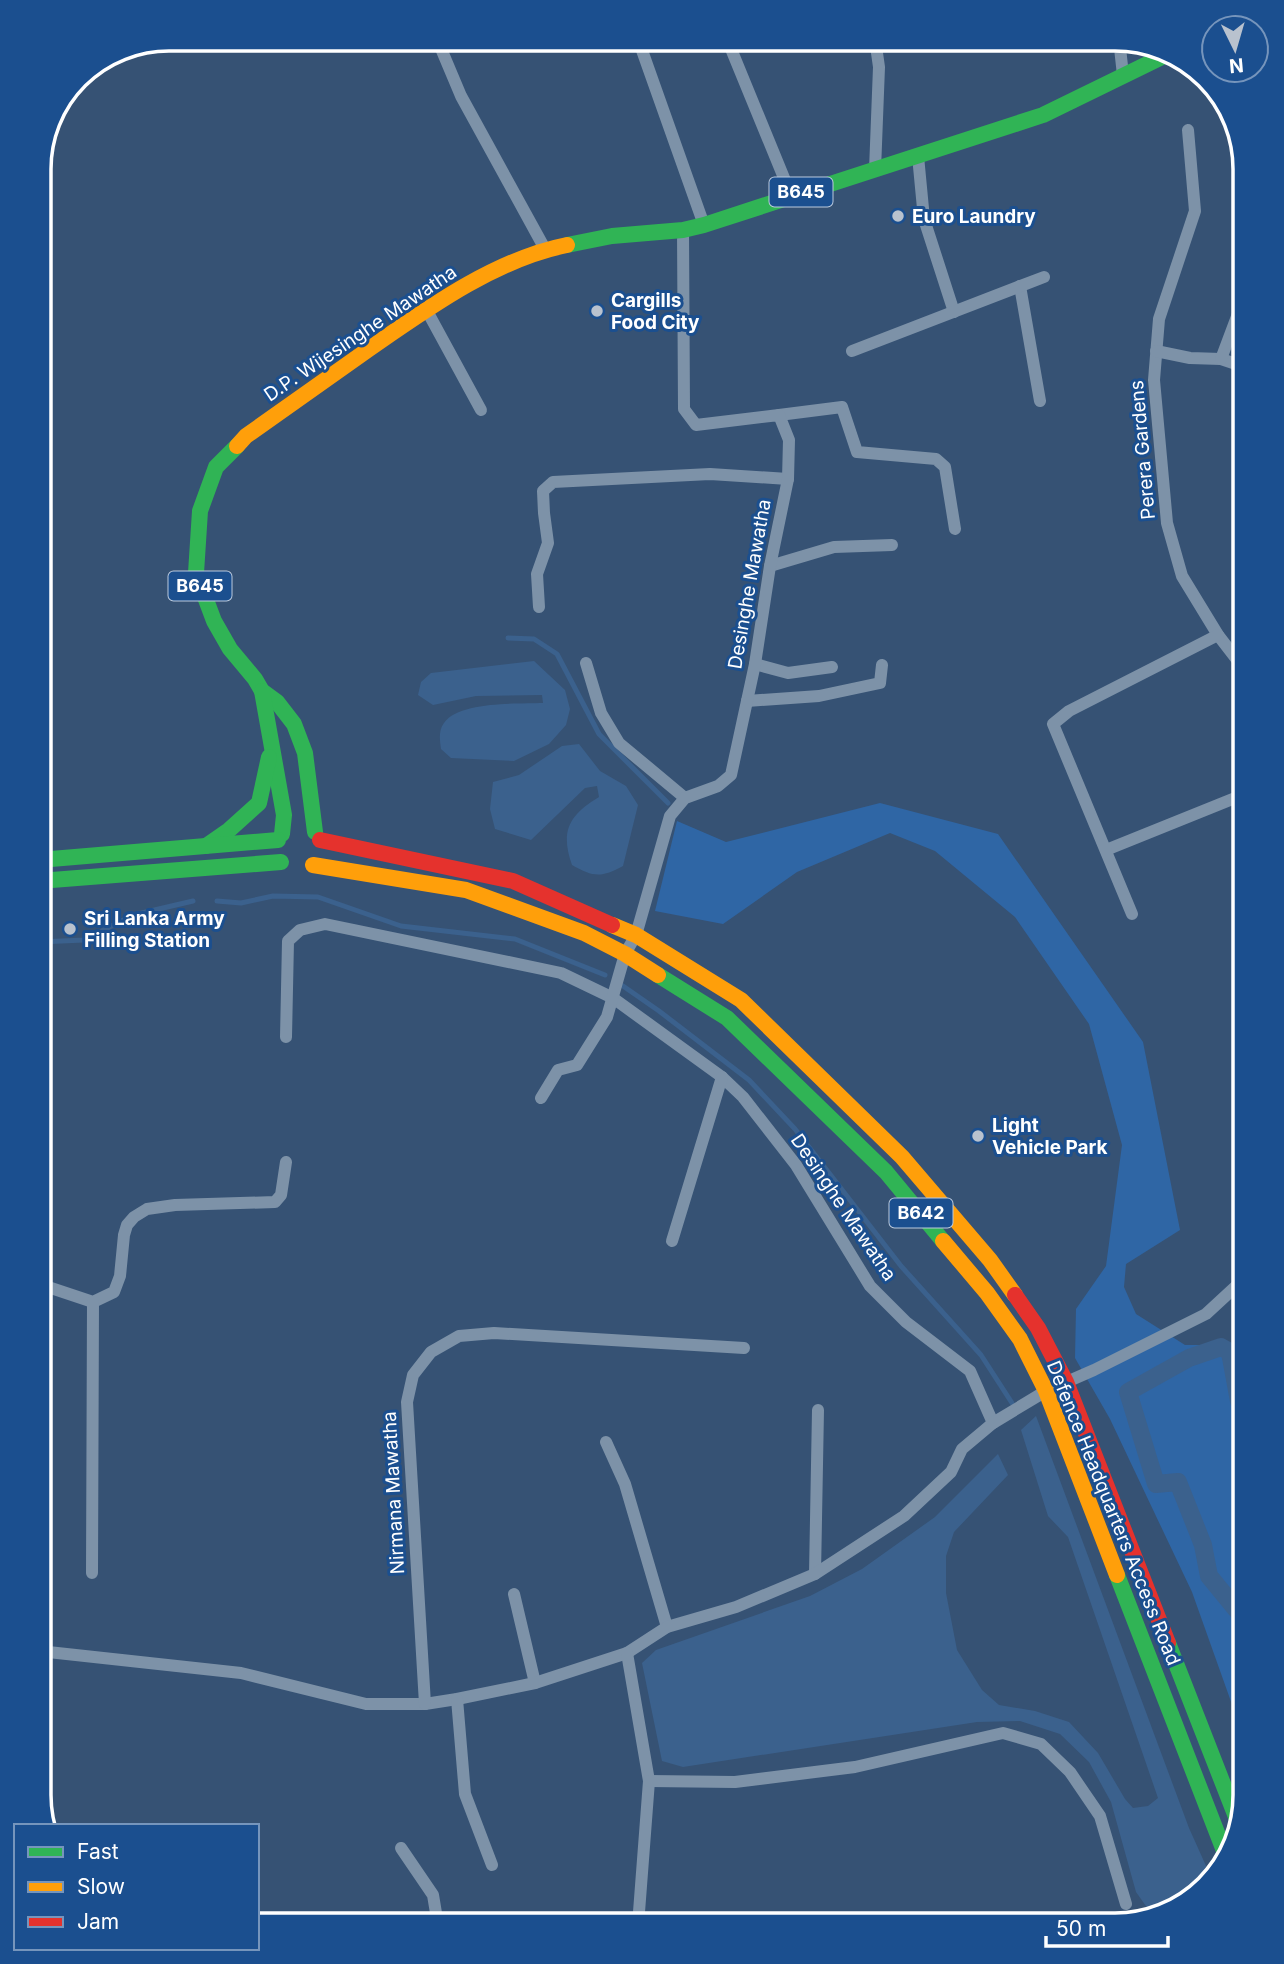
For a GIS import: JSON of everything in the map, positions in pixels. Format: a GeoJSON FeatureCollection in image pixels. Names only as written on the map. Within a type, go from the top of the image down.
{"type":"FeatureCollection","features":[{"type":"Feature","properties":{"kind":"main road","name":"D.P. Wijesinghe Mawatha"},"geometry":{"type":"LineString","coordinates":[[280,837],[284,816],[262,691],[230,649],[214,621],[195,573],[200,511],[216,467],[246,436],[426,309],[479,278],[545,249],[611,236],[683,230],[704,225],[1042,115],[1157,59]]}},
{"type":"Feature","properties":{"kind":"main road","name":"D.P. Wijesinghe Mawatha"},"geometry":{"type":"LineString","coordinates":[[262,691],[277,702],[294,724],[305,753],[317,836]]}},
{"type":"Feature","properties":{"kind":"main road"},"geometry":{"type":"LineString","coordinates":[[205,847],[259,803],[271,747]]}},
{"type":"Feature","properties":{"kind":"main road"},"geometry":{"type":"LineString","coordinates":[[51,859],[205,847],[280,837],[294,827],[302,826],[317,836],[321,854],[297,867],[51,880]]}},
{"type":"Feature","properties":{"kind":"main road","name":"Defence Headquarters Access Road"},"geometry":{"type":"LineString","coordinates":[[317,836],[513,881],[636,935],[741,1000],[902,1157],[990,1260],[1038,1328],[1066,1382],[1232,1807]]}},
{"type":"Feature","properties":{"kind":"main road"},"geometry":{"type":"LineString","coordinates":[[280,837],[277,851],[297,867]]}},
{"type":"Feature","properties":{"kind":"main road","name":"Defence Headquarters Access Road"},"geometry":{"type":"LineString","coordinates":[[297,867],[466,890],[584,933],[625,954],[727,1018],[886,1172],[988,1293],[1020,1339],[1046,1391],[1222,1845]]}},
{"type":"Feature","properties":{"kind":"street"},"geometry":{"type":"LineString","coordinates":[[442,51],[461,96],[545,249]]}},
{"type":"Feature","properties":{"kind":"street"},"geometry":{"type":"LineString","coordinates":[[642,51],[704,225]]}},
{"type":"Feature","properties":{"kind":"street"},"geometry":{"type":"LineString","coordinates":[[732,51],[791,195]]}},
{"type":"Feature","properties":{"kind":"street"},"geometry":{"type":"LineString","coordinates":[[875,170],[876,51]]}},
{"type":"Feature","properties":{"kind":"street"},"geometry":{"type":"LineString","coordinates":[[1120,51],[1123,75]]}},
{"type":"Feature","properties":{"kind":"street","name":"Perera Gardens"},"geometry":{"type":"LineString","coordinates":[[1188,130],[1195,211],[1159,319],[1154,380],[1167,523],[1182,576],[1233,654]]}},
{"type":"Feature","properties":{"kind":"street"},"geometry":{"type":"LineString","coordinates":[[918,156],[924,219],[954,312]]}},
{"type":"Feature","properties":{"kind":"street"},"geometry":{"type":"LineString","coordinates":[[683,230],[684,409],[695,425],[842,407],[857,452],[936,460],[945,467],[956,529]]}},
{"type":"Feature","properties":{"kind":"street"},"geometry":{"type":"LineString","coordinates":[[852,351],[1044,276]]}},
{"type":"Feature","properties":{"kind":"street"},"geometry":{"type":"LineString","coordinates":[[1020,286],[1040,401]]}},
{"type":"Feature","properties":{"kind":"street"},"geometry":{"type":"LineString","coordinates":[[426,309],[481,410]]}},
{"type":"Feature","properties":{"kind":"street"},"geometry":{"type":"LineString","coordinates":[[1221,359],[1233,327]]}},
{"type":"Feature","properties":{"kind":"street"},"geometry":{"type":"LineString","coordinates":[[1156,351],[1190,358],[1221,359],[1233,363]]}},
{"type":"Feature","properties":{"kind":"street","name":"Desinghe Mawatha"},"geometry":{"type":"LineString","coordinates":[[685,798],[718,786],[731,775],[755,664],[770,566],[788,479],[789,440],[779,415]]}},
{"type":"Feature","properties":{"kind":"street"},"geometry":{"type":"LineString","coordinates":[[539,607],[537,574],[548,543],[543,491],[553,482],[710,474],[788,479]]}},
{"type":"Feature","properties":{"kind":"street"},"geometry":{"type":"LineString","coordinates":[[770,566],[834,547],[892,545]]}},
{"type":"Feature","properties":{"kind":"street"},"geometry":{"type":"LineString","coordinates":[[1132,914],[1053,724],[1069,711],[1218,635]]}},
{"type":"Feature","properties":{"kind":"street"},"geometry":{"type":"LineString","coordinates":[[541,1098],[558,1070],[577,1065],[607,1017],[625,954],[636,935],[670,816],[685,798],[619,743],[601,713],[586,663]]}},
{"type":"Feature","properties":{"kind":"street"},"geometry":{"type":"LineString","coordinates":[[755,664],[788,673],[832,667]]}},
{"type":"Feature","properties":{"kind":"street"},"geometry":{"type":"LineString","coordinates":[[747,701],[819,696],[880,683],[882,665]]}},
{"type":"Feature","properties":{"kind":"street"},"geometry":{"type":"LineString","coordinates":[[1106,850],[1233,799]]}},
{"type":"Feature","properties":{"kind":"street","name":"Desinghe Mawatha"},"geometry":{"type":"LineString","coordinates":[[286,1037],[288,942],[300,930],[325,924],[561,973],[613,999],[722,1077],[743,1097],[796,1165],[870,1286],[906,1322],[970,1371],[993,1423]]}},
{"type":"Feature","properties":{"kind":"street"},"geometry":{"type":"LineString","coordinates":[[673,1241],[722,1077]]}},
{"type":"Feature","properties":{"kind":"street"},"geometry":{"type":"LineString","coordinates":[[51,1288],[93,1301],[114,1292],[120,1276],[124,1235],[127,1224],[134,1217],[147,1209],[175,1205],[275,1202],[281,1195],[286,1162]]}},
{"type":"Feature","properties":{"kind":"street"},"geometry":{"type":"LineString","coordinates":[[51,1652],[241,1673],[366,1704],[425,1703],[535,1683],[627,1653],[667,1627],[736,1607],[815,1574],[904,1516],[951,1472],[962,1449],[993,1423],[1046,1391],[1206,1314],[1233,1289]]}},
{"type":"Feature","properties":{"kind":"street"},"geometry":{"type":"LineString","coordinates":[[92,1573],[93,1301]]}},
{"type":"Feature","properties":{"kind":"street","name":"Nirmana Mawatha"},"geometry":{"type":"LineString","coordinates":[[425,1703],[407,1402],[413,1375],[431,1352],[459,1336],[494,1333],[744,1348]]}},
{"type":"Feature","properties":{"kind":"street"},"geometry":{"type":"LineString","coordinates":[[815,1574],[818,1410]]}},
{"type":"Feature","properties":{"kind":"street"},"geometry":{"type":"LineString","coordinates":[[606,1442],[625,1484],[667,1627]]}},
{"type":"Feature","properties":{"kind":"street"},"geometry":{"type":"LineString","coordinates":[[514,1594],[535,1683]]}},
{"type":"Feature","properties":{"kind":"street"},"geometry":{"type":"LineString","coordinates":[[627,1653],[649,1781],[639,1913]]}},
{"type":"Feature","properties":{"kind":"street"},"geometry":{"type":"LineString","coordinates":[[457,1699],[465,1794],[492,1865]]}},
{"type":"Feature","properties":{"kind":"street"},"geometry":{"type":"LineString","coordinates":[[649,1781],[735,1782],[855,1767],[1003,1733],[1041,1744],[1070,1772],[1100,1816],[1126,1904]]}},
{"type":"Feature","properties":{"kind":"street"},"geometry":{"type":"LineString","coordinates":[[401,1848],[433,1895],[436,1913]]}},
{"type":"Feature","properties":{"kind":"shaded area"},"geometry":{"type":"Polygon","coordinates":[[[534,661],[565,690],[570,709],[566,725],[549,744],[514,761],[451,758],[441,749],[441,729],[452,716],[475,707],[543,703],[542,695],[476,696],[433,705],[418,695],[421,682],[431,673],[534,661]]]}},
{"type":"Feature","properties":{"kind":"shaded area"},"geometry":{"type":"Polygon","coordinates":[[[579,744],[600,771],[626,786],[638,805],[623,866],[609,873],[586,872],[572,865],[568,853],[567,833],[570,825],[580,810],[599,797],[597,786],[585,788],[531,840],[495,829],[490,809],[493,782],[519,775],[562,746],[579,744]]]}},
{"type":"Feature","properties":{"kind":"shaded area"},"geometry":{"type":"Polygon","coordinates":[[[880,803],[998,834],[1143,1042],[1180,1230],[1126,1264],[1124,1287],[1136,1314],[1185,1345],[1233,1345],[1233,1707],[1192,1592],[1110,1419],[1075,1358],[1076,1309],[1106,1266],[1122,1145],[1089,1024],[1015,917],[935,851],[890,833],[797,872],[723,924],[655,911],[677,821],[726,842],[880,803]]]}},
{"type":"Feature","properties":{"kind":"shaded area"},"geometry":{"type":"Polygon","coordinates":[[[1036,1416],[1189,1828],[1207,1869],[1187,1889],[1148,1908],[1136,1892],[1111,1802],[1089,1762],[1060,1734],[1020,1721],[977,1722],[683,1767],[662,1761],[642,1663],[656,1650],[810,1596],[862,1569],[935,1517],[998,1454],[1008,1475],[954,1532],[946,1556],[946,1593],[957,1650],[982,1690],[999,1705],[1035,1711],[1069,1722],[1098,1753],[1133,1808],[1148,1806],[1158,1798],[1068,1537],[1048,1516],[1021,1430],[1036,1416]]]}},
{"type":"Feature","properties":{"kind":"waterway"},"geometry":{"type":"LineString","coordinates":[[508,638],[534,639],[557,654],[599,734],[668,803]]}},
{"type":"Feature","properties":{"kind":"waterway"},"geometry":{"type":"LineString","coordinates":[[217,901],[241,903],[273,896],[318,897],[401,926],[515,939],[605,975]]}},
{"type":"Feature","properties":{"kind":"waterway"},"geometry":{"type":"LineString","coordinates":[[51,941],[84,940],[133,915],[193,901]]}},
{"type":"Feature","properties":{"kind":"waterway"},"geometry":{"type":"LineString","coordinates":[[623,986],[749,1080],[795,1129],[901,1266],[981,1355],[1012,1403]]}},
{"type":"Feature","properties":{"kind":"waterway"},"geometry":{"type":"LineString","coordinates":[[1233,1368],[1230,1352],[1221,1347],[1189,1358],[1128,1392],[1156,1484],[1178,1482],[1203,1545],[1209,1576],[1233,1605]]}},
{"type":"Feature","properties":{"kind":"traffic: fast"},"geometry":{"type":"LineString","coordinates":[[567,245],[612,236],[683,230],[704,225],[1043,115],[1157,59]]}},
{"type":"Feature","properties":{"kind":"traffic: fast"},"geometry":{"type":"LineString","coordinates":[[237,446],[216,467],[200,511],[196,573],[214,621],[230,649],[262,691],[277,702],[294,724],[305,753],[315,832]]}},
{"type":"Feature","properties":{"kind":"traffic: fast"},"geometry":{"type":"LineString","coordinates":[[262,691],[284,815],[282,834]]}},
{"type":"Feature","properties":{"kind":"traffic: fast"},"geometry":{"type":"LineString","coordinates":[[206,846],[259,803],[269,757]]}},
{"type":"Feature","properties":{"kind":"traffic: fast"},"geometry":{"type":"LineString","coordinates":[[51,859],[278,840]]}},
{"type":"Feature","properties":{"kind":"traffic: fast"},"geometry":{"type":"LineString","coordinates":[[51,880],[281,862]]}},
{"type":"Feature","properties":{"kind":"traffic: fast"},"geometry":{"type":"LineString","coordinates":[[658,975],[727,1018],[886,1172],[943,1241]]}},
{"type":"Feature","properties":{"kind":"traffic: fast"},"geometry":{"type":"LineString","coordinates":[[1117,1575],[1222,1845]]}},
{"type":"Feature","properties":{"kind":"traffic: fast"},"geometry":{"type":"LineString","coordinates":[[1168,1643],[1232,1807]]}},
{"type":"Feature","properties":{"kind":"traffic: slow"},"geometry":{"type":"LineString","coordinates":[[237,446],[246,436],[439,302],[514,261],[567,245]]}},
{"type":"Feature","properties":{"kind":"traffic: slow"},"geometry":{"type":"LineString","coordinates":[[313,865],[466,890],[584,933],[658,975]]}},
{"type":"Feature","properties":{"kind":"traffic: slow"},"geometry":{"type":"LineString","coordinates":[[612,925],[636,935],[741,1000],[902,1157],[990,1260],[1015,1295]]}},
{"type":"Feature","properties":{"kind":"traffic: slow"},"geometry":{"type":"LineString","coordinates":[[943,1241],[987,1293],[1020,1339],[1046,1391],[1117,1575]]}},
{"type":"Feature","properties":{"kind":"traffic: jam"},"geometry":{"type":"LineString","coordinates":[[320,840],[513,881],[612,925]]}},
{"type":"Feature","properties":{"kind":"traffic: jam"},"geometry":{"type":"LineString","coordinates":[[1015,1295],[1038,1328],[1066,1382],[1168,1643]]}},
{"type":"Feature","properties":{"kind":"place","name":"Euro Laundry"},"geometry":{"type":"Point","coordinates":[898,216]}},
{"type":"Feature","properties":{"kind":"place","name":"Cargills Food City"},"geometry":{"type":"Point","coordinates":[597,311]}},
{"type":"Feature","properties":{"kind":"place","name":"Sri Lanka Army Filling Station"},"geometry":{"type":"Point","coordinates":[70,929]}},
{"type":"Feature","properties":{"kind":"place","name":"Light Vehicle Park"},"geometry":{"type":"Point","coordinates":[978,1136]}}]}
